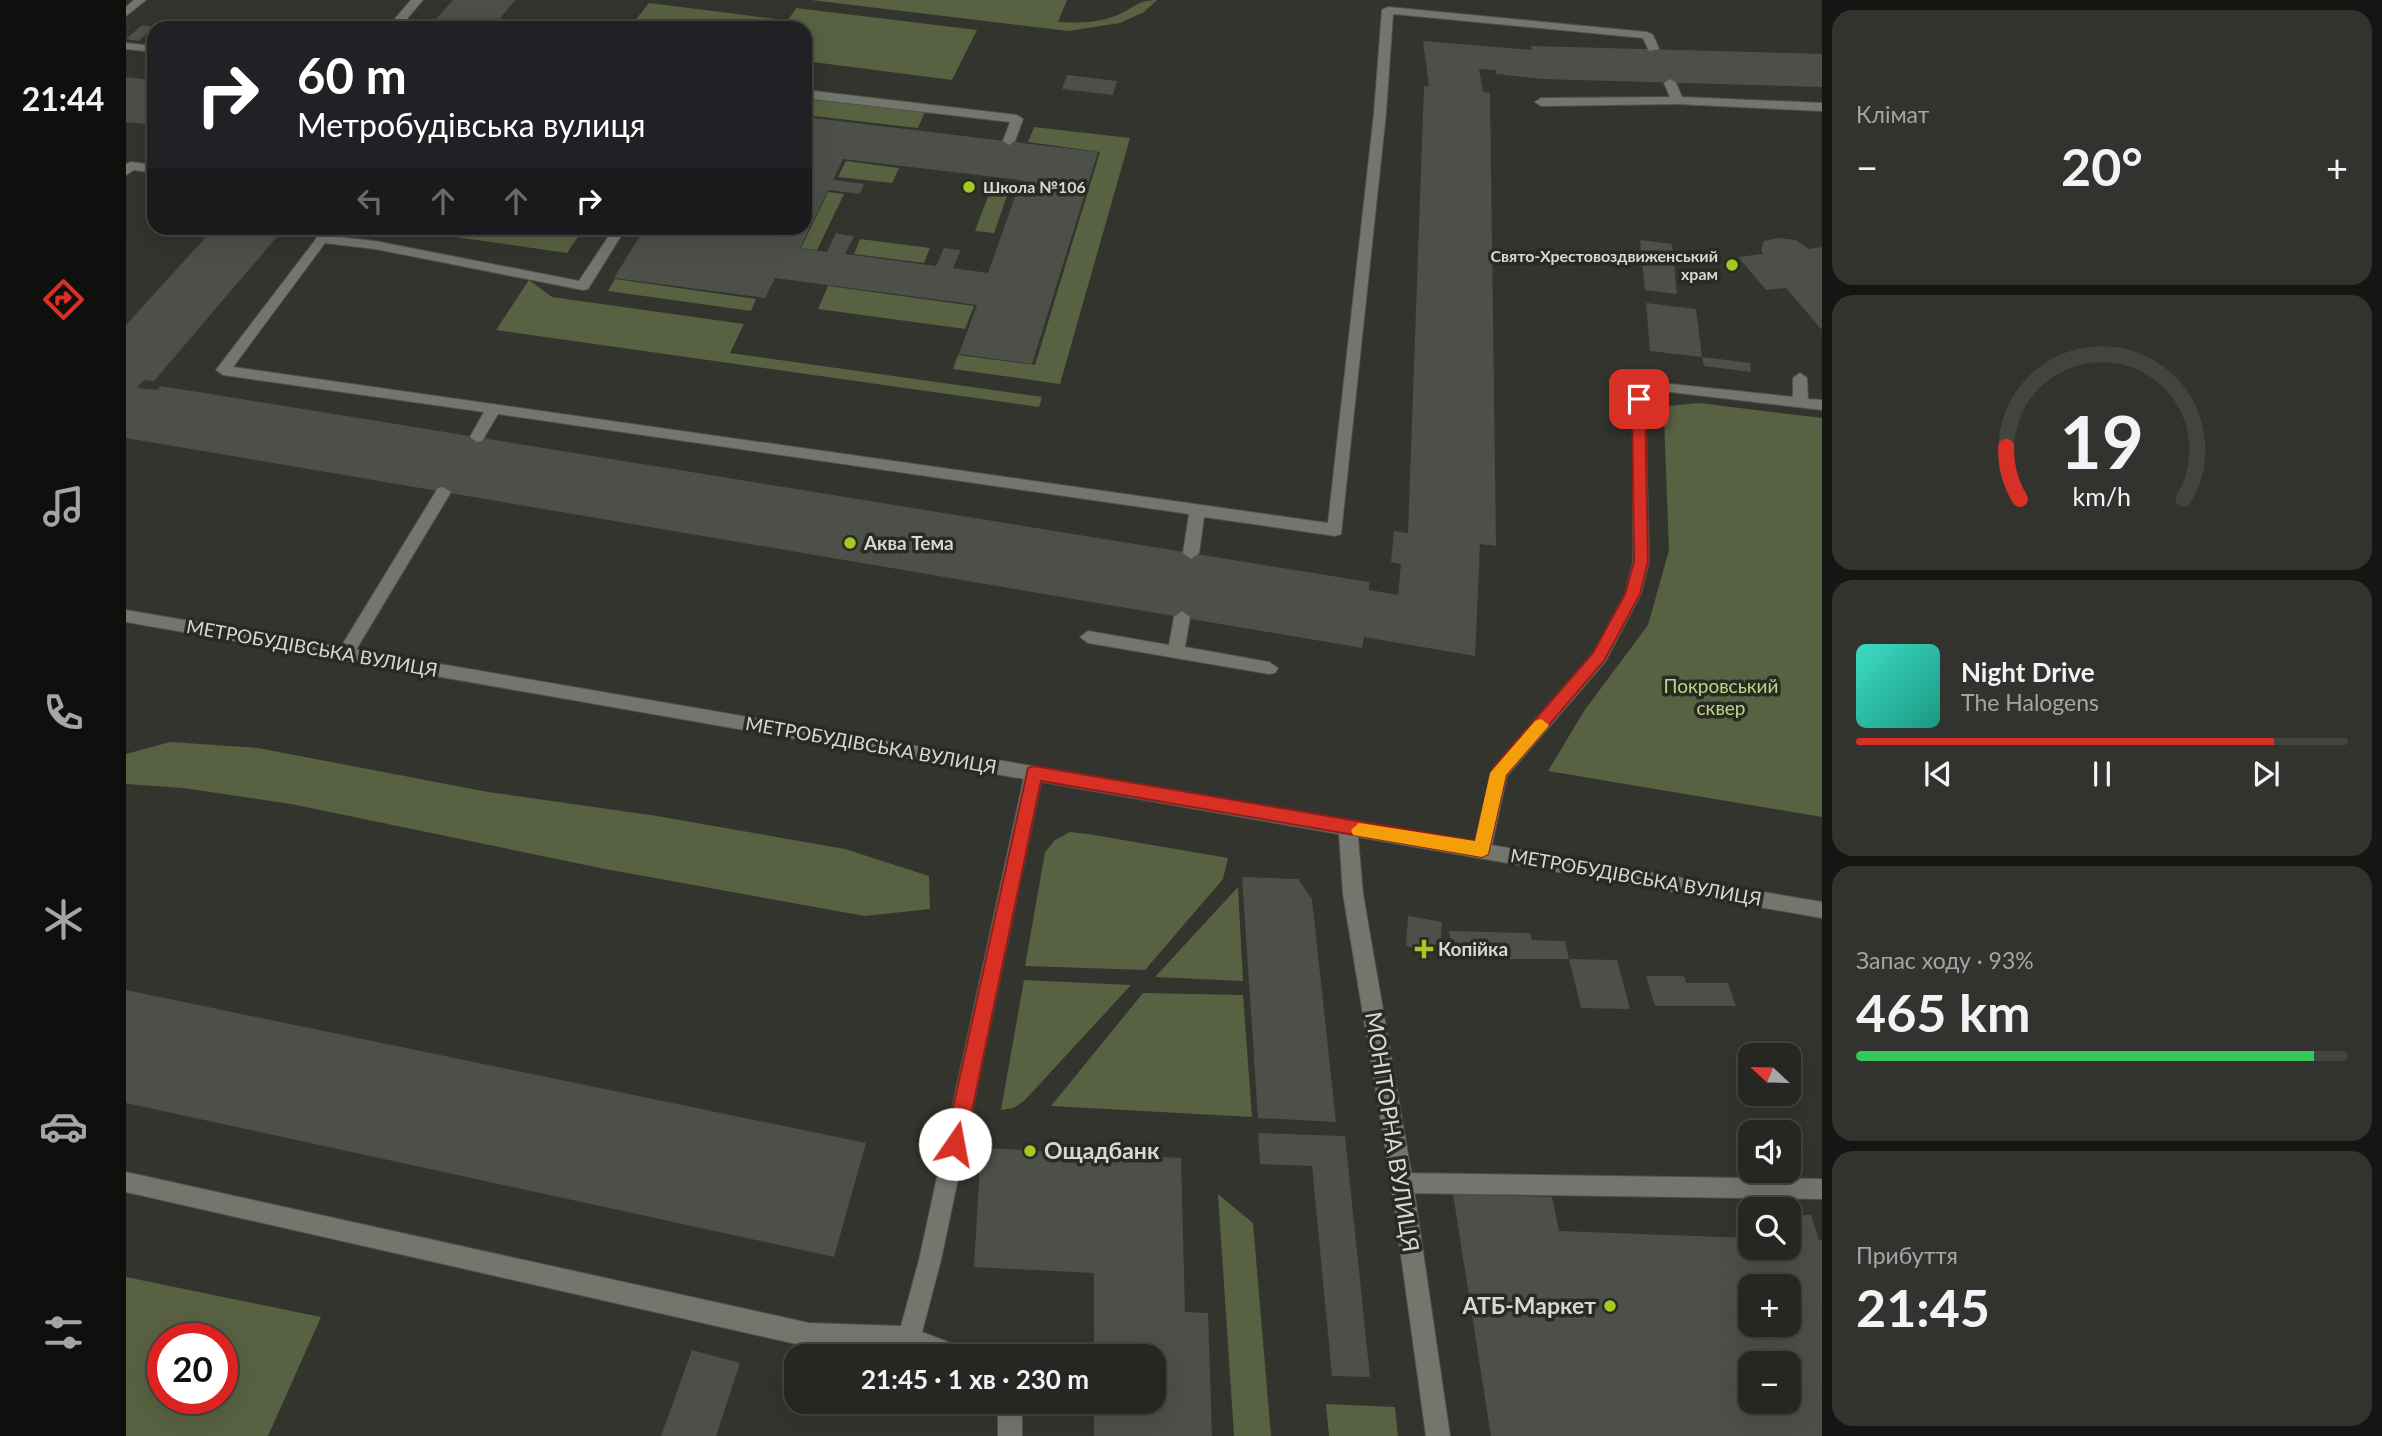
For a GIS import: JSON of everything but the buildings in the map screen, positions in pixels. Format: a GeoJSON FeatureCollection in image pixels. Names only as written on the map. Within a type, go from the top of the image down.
{"type":"FeatureCollection","features":[{"type":"Feature","properties":{"kind":"main road"},"geometry":{"type":"LineString","coordinates":[[126,13],[140,0]]}},
{"type":"Feature","properties":{"kind":"main road"},"geometry":{"type":"LineString","coordinates":[[399,21],[417,0]]}},
{"type":"Feature","properties":{"kind":"main road"},"geometry":{"type":"LineString","coordinates":[[1376,0],[1388,10],[1647,35],[1653,49]]}},
{"type":"Feature","properties":{"kind":"main road"},"geometry":{"type":"LineString","coordinates":[[322,235],[223,370],[1335,530],[1380,113],[1388,10]]}},
{"type":"Feature","properties":{"kind":"main road"},"geometry":{"type":"LineString","coordinates":[[126,46],[147,48]]}},
{"type":"Feature","properties":{"kind":"main road"},"geometry":{"type":"LineString","coordinates":[[1670,83],[1678,100]]}},
{"type":"Feature","properties":{"kind":"main road"},"geometry":{"type":"LineString","coordinates":[[812,95],[1017,119],[1009,141]]}},
{"type":"Feature","properties":{"kind":"main road"},"geometry":{"type":"LineString","coordinates":[[1541,102],[1678,100],[1822,107]]}},
{"type":"Feature","properties":{"kind":"main road"},"geometry":{"type":"LineString","coordinates":[[128,167],[147,168]]}},
{"type":"Feature","properties":{"kind":"main road"},"geometry":{"type":"LineString","coordinates":[[332,235],[583,286],[616,235]]}},
{"type":"Feature","properties":{"kind":"main road"},"geometry":{"type":"LineString","coordinates":[[1800,378],[1801,402]]}},
{"type":"Feature","properties":{"kind":"main road"},"geometry":{"type":"LineString","coordinates":[[1482,849],[1499,773],[1599,657],[1633,594],[1641,562],[1638,383],[1822,405]]}},
{"type":"Feature","properties":{"kind":"main road"},"geometry":{"type":"LineString","coordinates":[[477,437],[494,408]]}},
{"type":"Feature","properties":{"kind":"main road"},"geometry":{"type":"LineString","coordinates":[[345,654],[443,492]]}},
{"type":"Feature","properties":{"kind":"main road"},"geometry":{"type":"LineString","coordinates":[[1191,553],[1197,510]]}},
{"type":"Feature","properties":{"kind":"main road","name":"МЕТРОБУДІВСЬКА ВУЛИЦЯ"},"geometry":{"type":"LineString","coordinates":[[126,616],[1822,910]]}},
{"type":"Feature","properties":{"kind":"main road"},"geometry":{"type":"LineString","coordinates":[[1176,652],[1182,617]]}},
{"type":"Feature","properties":{"kind":"main road"},"geometry":{"type":"LineString","coordinates":[[1088,637],[1269,668]]}},
{"type":"Feature","properties":{"kind":"main road"},"geometry":{"type":"LineString","coordinates":[[909,1338],[930,1260],[1034,773]]}},
{"type":"Feature","properties":{"kind":"main road","name":"МОНІТОРНА ВУЛИЦЯ"},"geometry":{"type":"LineString","coordinates":[[1348,828],[1353,894],[1402,1183],[1438,1436]]}},
{"type":"Feature","properties":{"kind":"main road"},"geometry":{"type":"LineString","coordinates":[[126,1182],[809,1335],[909,1338],[925,1344]]}},
{"type":"Feature","properties":{"kind":"main road"},"geometry":{"type":"LineString","coordinates":[[1402,1183],[1822,1189]]}},
{"type":"Feature","properties":{"kind":"main road"},"geometry":{"type":"LineString","coordinates":[[1010,1414],[1010,1436]]}},
{"type":"Feature","properties":{"kind":"green space"},"geometry":{"type":"Polygon","coordinates":[[[811,0],[1067,0],[1058,22],[1072,22],[1108,18],[1140,3],[1157,0],[1144,12],[1120,23],[1068,31],[811,0]]]}},
{"type":"Feature","properties":{"kind":"green space"},"geometry":{"type":"Polygon","coordinates":[[[649,3],[784,20],[783,21],[635,21],[649,3]]]}},
{"type":"Feature","properties":{"kind":"green space"},"geometry":{"type":"Polygon","coordinates":[[[796,8],[977,30],[952,80],[812,62],[812,21],[788,21],[796,8]]]}},
{"type":"Feature","properties":{"kind":"green space"},"geometry":{"type":"Polygon","coordinates":[[[812,99],[925,112],[918,128],[812,116],[812,99]]]}},
{"type":"Feature","properties":{"kind":"green space"},"geometry":{"type":"Polygon","coordinates":[[[1034,127],[1130,138],[1060,384],[953,369],[958,355],[1035,365],[1100,152],[1028,142],[1034,127]]]}},
{"type":"Feature","properties":{"kind":"green space"},"geometry":{"type":"Polygon","coordinates":[[[846,161],[899,168],[892,183],[838,177],[846,161]]]}},
{"type":"Feature","properties":{"kind":"green space"},"geometry":{"type":"Polygon","coordinates":[[[828,192],[844,194],[817,250],[801,248],[807,235],[812,235],[812,225],[828,192]]]}},
{"type":"Feature","properties":{"kind":"green space"},"geometry":{"type":"Polygon","coordinates":[[[989,194],[1007,196],[994,233],[975,231],[989,194]]]}},
{"type":"Feature","properties":{"kind":"green space"},"geometry":{"type":"Polygon","coordinates":[[[457,235],[579,235],[567,253],[455,237],[457,235]]]}},
{"type":"Feature","properties":{"kind":"green space"},"geometry":{"type":"Polygon","coordinates":[[[860,239],[930,248],[924,263],[854,254],[860,239]]]}},
{"type":"Feature","properties":{"kind":"green space"},"geometry":{"type":"Polygon","coordinates":[[[615,279],[756,299],[751,311],[608,291],[615,279]]]}},
{"type":"Feature","properties":{"kind":"green space"},"geometry":{"type":"Polygon","coordinates":[[[529,280],[552,297],[744,324],[730,353],[1042,397],[1039,407],[496,330],[529,280]]]}},
{"type":"Feature","properties":{"kind":"green space"},"geometry":{"type":"Polygon","coordinates":[[[828,286],[974,306],[965,329],[818,309],[828,286]]]}},
{"type":"Feature","properties":{"kind":"green space","name":"Покровський сквер"},"geometry":{"type":"Polygon","coordinates":[[[1699,403],[1822,418],[1822,817],[1548,771],[1584,711],[1648,625],[1669,550],[1664,419],[1668,406],[1699,403]]]}},
{"type":"Feature","properties":{"kind":"green space"},"geometry":{"type":"Polygon","coordinates":[[[170,742],[258,748],[488,792],[657,816],[845,849],[929,876],[930,909],[865,916],[605,869],[291,804],[183,788],[126,784],[126,754],[170,742]]]}},
{"type":"Feature","properties":{"kind":"green space"},"geometry":{"type":"Polygon","coordinates":[[[1070,832],[1228,858],[1223,879],[1145,970],[1025,966],[1045,852],[1055,840],[1070,832]]]}},
{"type":"Feature","properties":{"kind":"green space"},"geometry":{"type":"Polygon","coordinates":[[[1238,887],[1243,981],[1155,977],[1238,887]]]}},
{"type":"Feature","properties":{"kind":"green space"},"geometry":{"type":"Polygon","coordinates":[[[1024,980],[1131,985],[1025,1100],[1014,1108],[1001,1110],[1024,980]]]}},
{"type":"Feature","properties":{"kind":"green space"},"geometry":{"type":"Polygon","coordinates":[[[1143,993],[1243,995],[1252,1117],[1051,1106],[1143,993]]]}},
{"type":"Feature","properties":{"kind":"green space"},"geometry":{"type":"Polygon","coordinates":[[[1218,1194],[1253,1223],[1271,1436],[1234,1436],[1218,1194]]]}},
{"type":"Feature","properties":{"kind":"green space"},"geometry":{"type":"Polygon","coordinates":[[[126,1277],[321,1317],[268,1436],[126,1436],[126,1277]]]}},
{"type":"Feature","properties":{"kind":"green space"},"geometry":{"type":"Polygon","coordinates":[[[1326,1404],[1395,1407],[1398,1436],[1329,1436],[1326,1404]]]}},
{"type":"Feature","properties":{"kind":"slow traffic"},"geometry":{"type":"LineString","coordinates":[[1359,830],[1482,849],[1499,773],[1541,725]]}},
{"type":"Feature","properties":{"kind":"place","name":"Школа №106"},"geometry":{"type":"Point","coordinates":[969,187]}},
{"type":"Feature","properties":{"kind":"place","name":"Свято-Хрестовоздвиженський храм"},"geometry":{"type":"Point","coordinates":[1732,265]}},
{"type":"Feature","properties":{"kind":"place","name":"Аква Тема"},"geometry":{"type":"Point","coordinates":[850,543]}},
{"type":"Feature","properties":{"kind":"place","name":"Копійка"},"geometry":{"type":"Point","coordinates":[1424,949]}},
{"type":"Feature","properties":{"kind":"place","name":"Ощадбанк"},"geometry":{"type":"Point","coordinates":[1030,1151]}},
{"type":"Feature","properties":{"kind":"place","name":"АТБ-Маркет"},"geometry":{"type":"Point","coordinates":[1610,1306]}},
{"type":"Feature","properties":{"kind":"route"},"geometry":{"type":"LineString","coordinates":[[955,1144],[1013,861],[1034,773],[1482,849],[1499,773],[1599,657],[1633,594],[1641,562],[1639,399]]}}]}
